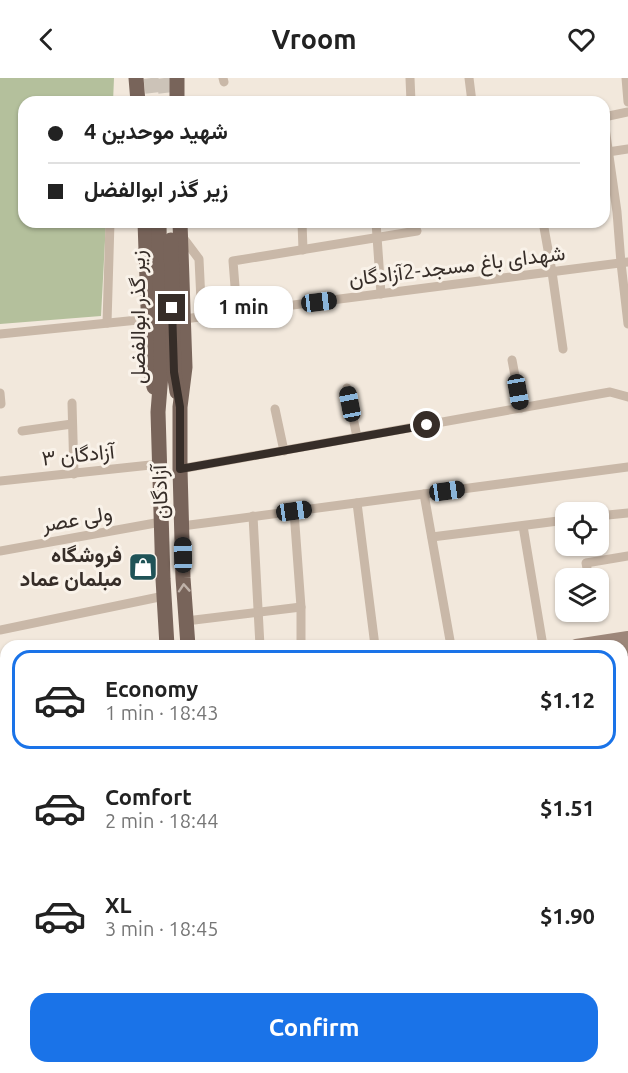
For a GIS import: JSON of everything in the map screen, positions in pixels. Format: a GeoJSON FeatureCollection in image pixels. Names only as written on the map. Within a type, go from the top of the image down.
{"type":"FeatureCollection","features":[{"type":"Feature","properties":{"kind":"main road"},"geometry":{"type":"LineString","coordinates":[[136,78],[138,96]]}},
{"type":"Feature","properties":{"kind":"main road"},"geometry":{"type":"LineString","coordinates":[[176,79],[177,96]]}},
{"type":"Feature","properties":{"kind":"main road"},"geometry":{"type":"LineString","coordinates":[[145,228],[150,364],[158,412]]}},
{"type":"Feature","properties":{"kind":"main road","name":"زیر گذر ابوالفضل"},"geometry":{"type":"LineString","coordinates":[[158,412],[161,374],[159,228]]}},
{"type":"Feature","properties":{"kind":"main road","name":"زیر گذر ابوالفضل"},"geometry":{"type":"LineString","coordinates":[[171,228],[174,372],[180,407]]}},
{"type":"Feature","properties":{"kind":"main road"},"geometry":{"type":"LineString","coordinates":[[180,407],[185,368],[181,228]]}},
{"type":"Feature","properties":{"kind":"main road","name":"آزادگان"},"geometry":{"type":"LineString","coordinates":[[180,407],[183,578],[188,640]]}},
{"type":"Feature","properties":{"kind":"main road","name":"آزادگان"},"geometry":{"type":"LineString","coordinates":[[158,412],[167,640]]}},
{"type":"Feature","properties":{"kind":"street"},"geometry":{"type":"LineString","coordinates":[[410,78],[411,96]]}},
{"type":"Feature","properties":{"kind":"street"},"geometry":{"type":"LineString","coordinates":[[470,78],[472,96]]}},
{"type":"Feature","properties":{"kind":"street"},"geometry":{"type":"LineString","coordinates":[[626,78],[628,102]]}},
{"type":"Feature","properties":{"kind":"street"},"geometry":{"type":"LineString","coordinates":[[610,117],[628,112]]}},
{"type":"Feature","properties":{"kind":"street"},"geometry":{"type":"LineString","coordinates":[[610,152],[628,149]]}},
{"type":"Feature","properties":{"kind":"street"},"geometry":{"type":"LineString","coordinates":[[610,165],[624,263],[628,324]]}},
{"type":"Feature","properties":{"kind":"street"},"geometry":{"type":"LineString","coordinates":[[107,323],[110,228]]}},
{"type":"Feature","properties":{"kind":"street"},"geometry":{"type":"LineString","coordinates":[[181,228],[199,259],[201,301]]}},
{"type":"Feature","properties":{"kind":"street"},"geometry":{"type":"LineString","coordinates":[[302,228],[303,250]]}},
{"type":"Feature","properties":{"kind":"street"},"geometry":{"type":"LineString","coordinates":[[376,228],[381,294]]}},
{"type":"Feature","properties":{"kind":"street"},"geometry":{"type":"LineString","coordinates":[[544,228],[563,349]]}},
{"type":"Feature","properties":{"kind":"street"},"geometry":{"type":"LineString","coordinates":[[237,312],[233,261],[417,231]]}},
{"type":"Feature","properties":{"kind":"street","name":"شهدای‌ باغ مسجد-2آزادگان"},"geometry":{"type":"LineString","coordinates":[[184,319],[624,263]]}},
{"type":"Feature","properties":{"kind":"street"},"geometry":{"type":"LineString","coordinates":[[184,291],[200,289]]}},
{"type":"Feature","properties":{"kind":"street"},"geometry":{"type":"LineString","coordinates":[[0,334],[148,319]]}},
{"type":"Feature","properties":{"kind":"street"},"geometry":{"type":"LineString","coordinates":[[512,360],[520,408]]}},
{"type":"Feature","properties":{"kind":"street"},"geometry":{"type":"LineString","coordinates":[[347,388],[357,437]]}},
{"type":"Feature","properties":{"kind":"street"},"geometry":{"type":"LineString","coordinates":[[180,469],[610,392],[628,397]]}},
{"type":"Feature","properties":{"kind":"street"},"geometry":{"type":"LineString","coordinates":[[0,393],[1,404]]}},
{"type":"Feature","properties":{"kind":"street"},"geometry":{"type":"LineString","coordinates":[[72,403],[74,474]]}},
{"type":"Feature","properties":{"kind":"street"},"geometry":{"type":"LineString","coordinates":[[275,409],[284,451]]}},
{"type":"Feature","properties":{"kind":"street"},"geometry":{"type":"LineString","coordinates":[[22,431],[72,424]]}},
{"type":"Feature","properties":{"kind":"street","name":"۳ آزادگان"},"geometry":{"type":"LineString","coordinates":[[0,482],[160,464]]}},
{"type":"Feature","properties":{"kind":"street"},"geometry":{"type":"LineString","coordinates":[[182,526],[628,467]]}},
{"type":"Feature","properties":{"kind":"street"},"geometry":{"type":"LineString","coordinates":[[424,494],[450,640]]}},
{"type":"Feature","properties":{"kind":"street"},"geometry":{"type":"LineString","coordinates":[[357,503],[374,640]]}},
{"type":"Feature","properties":{"kind":"street"},"geometry":{"type":"LineString","coordinates":[[294,511],[302,640]]}},
{"type":"Feature","properties":{"kind":"street"},"geometry":{"type":"LineString","coordinates":[[609,515],[628,513]]}},
{"type":"Feature","properties":{"kind":"street"},"geometry":{"type":"LineString","coordinates":[[253,516],[260,640]]}},
{"type":"Feature","properties":{"kind":"street","name":"ولی عصر"},"geometry":{"type":"LineString","coordinates":[[0,551],[161,522]]}},
{"type":"Feature","properties":{"kind":"street"},"geometry":{"type":"LineString","coordinates":[[432,537],[555,522]]}},
{"type":"Feature","properties":{"kind":"street"},"geometry":{"type":"LineString","coordinates":[[523,526],[542,640]]}},
{"type":"Feature","properties":{"kind":"street"},"geometry":{"type":"LineString","coordinates":[[587,568],[586,563],[628,556]]}},
{"type":"Feature","properties":{"kind":"street"},"geometry":{"type":"LineString","coordinates":[[0,630],[164,596]]}},
{"type":"Feature","properties":{"kind":"street"},"geometry":{"type":"LineString","coordinates":[[186,621],[300,607]]}},
{"type":"Feature","properties":{"kind":"green space"},"geometry":{"type":"Polygon","coordinates":[[[0,78],[114,78],[113,96],[18,96],[18,228],[106,228],[101,316],[0,324],[0,78]]]}},
{"type":"Feature","properties":{"kind":"tunnel"},"geometry":{"type":"LineString","coordinates":[[151,78],[153,96]]}},
{"type":"Feature","properties":{"kind":"tunnel"},"geometry":{"type":"LineString","coordinates":[[164,78],[166,96]]}},
{"type":"Feature","properties":{"kind":"place","name":"فروشگاه مبلمان عماد"},"geometry":{"type":"Point","coordinates":[143,567]}},
{"type":"Feature","properties":{"kind":"route"},"geometry":{"type":"LineString","coordinates":[[172,308],[174,372],[180,407],[180,469],[427,425]]}}]}
